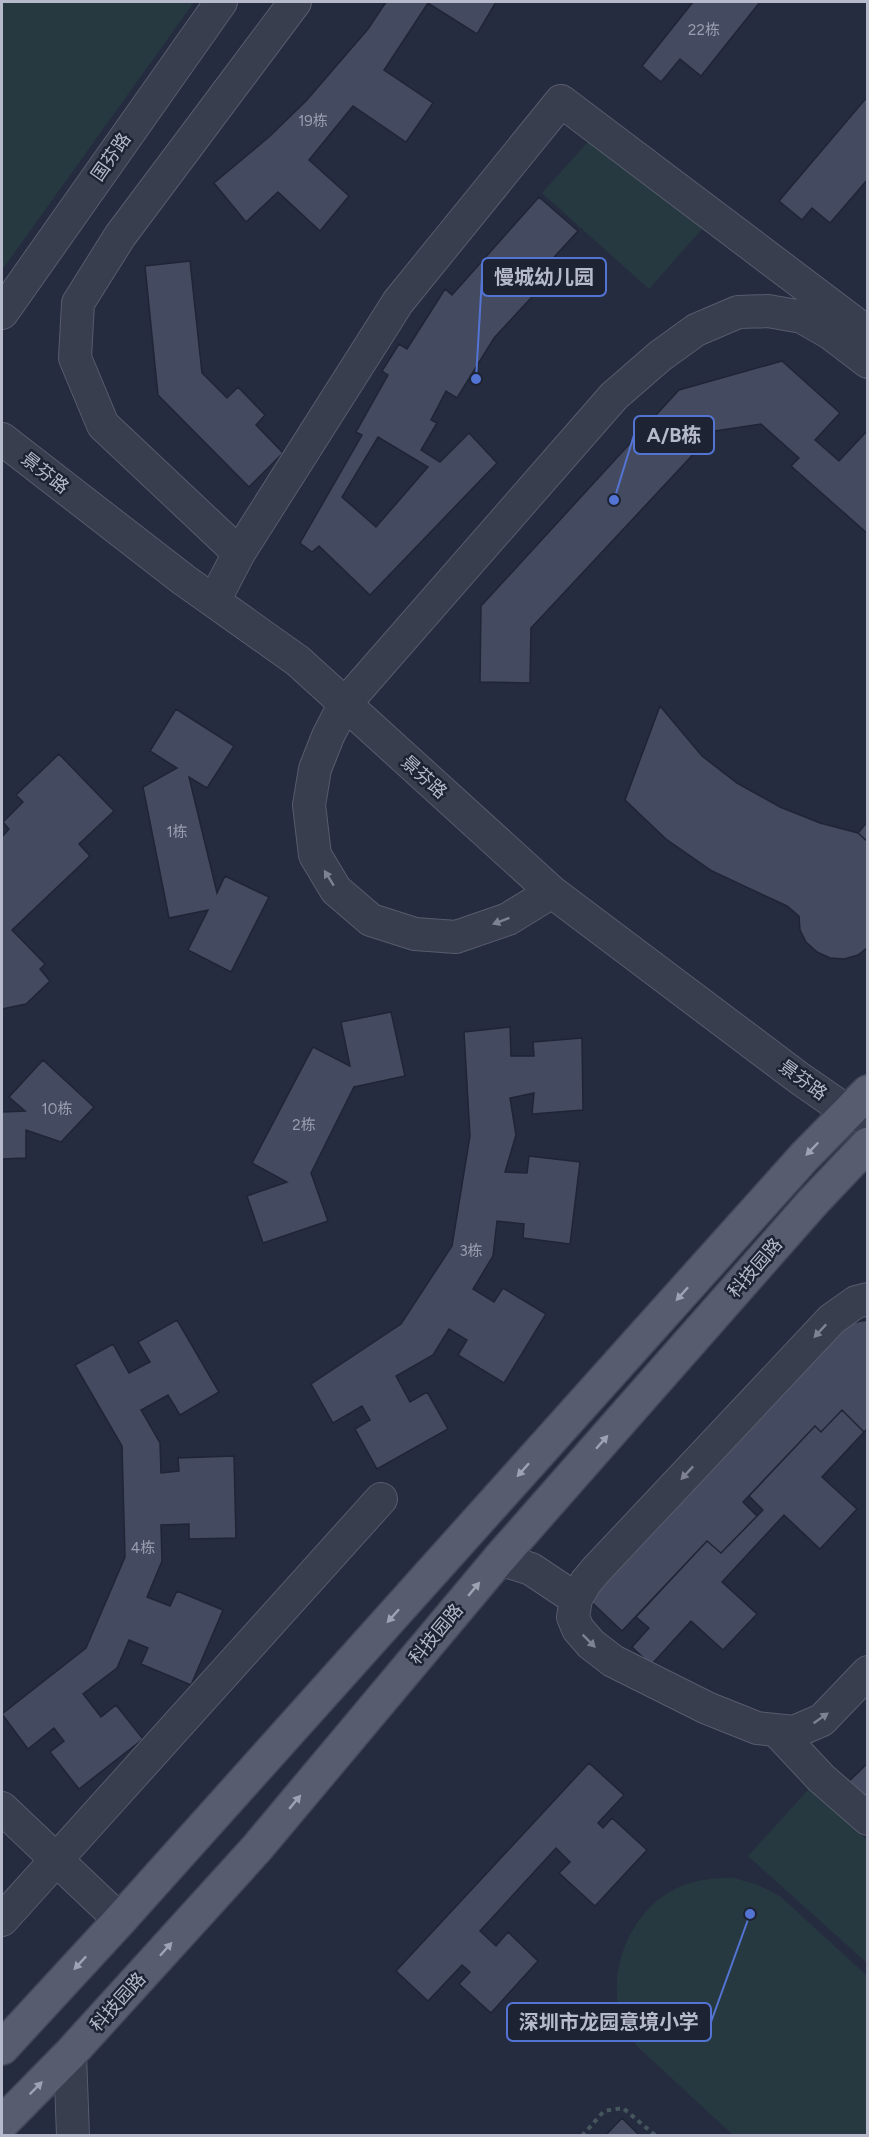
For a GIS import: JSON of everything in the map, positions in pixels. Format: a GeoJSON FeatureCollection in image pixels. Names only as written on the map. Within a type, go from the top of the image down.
{"type":"FeatureCollection","features":[{"type":"Feature","properties":{"kind":"main road","name":"科技园路"},"geometry":{"type":"LineString","coordinates":[[2,2122],[70,2054],[257,1848],[499,1559],[813,1202],[863,1128]]}},
{"type":"Feature","properties":{"kind":"main road","name":"科技园路"},"geometry":{"type":"LineString","coordinates":[[2,2048],[120,1920],[792,1172],[863,1128]]}},
{"type":"Feature","properties":{"kind":"street","name":"国芬路"},"geometry":{"type":"LineString","coordinates":[[2,313],[221,2]]}},
{"type":"Feature","properties":{"kind":"street"},"geometry":{"type":"LineString","coordinates":[[239,553],[103,425],[75,358],[78,303],[120,236],[295,2]]}},
{"type":"Feature","properties":{"kind":"street"},"geometry":{"type":"LineString","coordinates":[[214,601],[239,553],[398,302],[561,101],[867,333]]}},
{"type":"Feature","properties":{"kind":"street"},"geometry":{"type":"LineString","coordinates":[[552,892],[508,919],[456,937],[415,934],[371,920],[336,890],[315,855],[309,805],[315,769],[344,705],[614,396],[660,356],[696,330],[738,312],[768,311],[802,316],[830,333],[867,362]]}},
{"type":"Feature","properties":{"kind":"street","name":"景芬路"},"geometry":{"type":"LineString","coordinates":[[2,439],[214,601],[298,661],[552,892],[863,1128]]}},
{"type":"Feature","properties":{"kind":"street"},"geometry":{"type":"LineString","coordinates":[[867,1299],[856,1302],[832,1319],[596,1570],[576,1599],[573,1617],[578,1629],[591,1644],[613,1661],[707,1708],[757,1728],[794,1732],[822,1720],[867,1672]]}},
{"type":"Feature","properties":{"kind":"street"},"geometry":{"type":"LineString","coordinates":[[2,1920],[381,1498]]}},
{"type":"Feature","properties":{"kind":"street"},"geometry":{"type":"LineString","coordinates":[[499,1559],[531,1569],[576,1599]]}},
{"type":"Feature","properties":{"kind":"street"},"geometry":{"type":"LineString","coordinates":[[776,1730],[821,1778],[867,1819]]}},
{"type":"Feature","properties":{"kind":"street"},"geometry":{"type":"LineString","coordinates":[[2,1808],[120,1920]]}},
{"type":"Feature","properties":{"kind":"street"},"geometry":{"type":"LineString","coordinates":[[70,2054],[74,2136]]}},
{"type":"Feature","properties":{"kind":"path"},"geometry":{"type":"LineString","coordinates":[[582,2136],[603,2111],[622,2108],[656,2136]]}},
{"type":"Feature","properties":{"kind":"shaded area"},"geometry":{"type":"Polygon","coordinates":[[[2,2],[194,2],[2,270],[2,2]]]}},
{"type":"Feature","properties":{"kind":"shaded area"},"geometry":{"type":"Polygon","coordinates":[[[596,133],[702,229],[649,289],[542,193],[596,133]]]}},
{"type":"Feature","properties":{"kind":"shaded area"},"geometry":{"type":"Polygon","coordinates":[[[810,1788],[867,1840],[867,1963],[748,1856],[810,1788]]]}},
{"type":"Feature","properties":{"kind":"shaded area"},"geometry":{"type":"Polygon","coordinates":[[[734,1878],[758,1885],[781,1897],[867,1976],[867,2135],[733,2135],[638,2047],[625,2028],[617,1996],[617,1976],[628,1938],[638,1921],[666,1894],[684,1885],[708,1879],[734,1878]]]}},
{"type":"Feature","properties":{"kind":"building"},"geometry":{"type":"Polygon","coordinates":[[[386,2],[496,2],[477,34],[428,3],[384,70],[433,103],[406,142],[353,106],[309,160],[349,196],[320,231],[278,192],[246,222],[214,183],[270,136],[306,101],[368,29],[386,2]]]}},
{"type":"Feature","properties":{"kind":"building"},"geometry":{"type":"Polygon","coordinates":[[[693,2],[760,2],[701,76],[680,59],[661,82],[642,66],[693,2]]]}},
{"type":"Feature","properties":{"kind":"building"},"geometry":{"type":"Polygon","coordinates":[[[868,96],[868,179],[830,223],[812,208],[802,220],[779,201],[868,96]]]}},
{"type":"Feature","properties":{"kind":"building"},"geometry":{"type":"Polygon","coordinates":[[[539,197],[578,231],[534,279],[541,287],[494,338],[457,398],[446,391],[431,420],[437,423],[421,450],[440,462],[469,433],[497,463],[370,595],[319,546],[312,552],[300,543],[362,435],[356,432],[388,375],[382,371],[399,344],[407,349],[445,289],[452,295],[539,197]],[[378,437],[342,497],[376,527],[428,467],[378,437]]]}},
{"type":"Feature","properties":{"kind":"building"},"geometry":{"type":"Polygon","coordinates":[[[190,261],[202,373],[227,398],[238,387],[265,415],[256,425],[283,453],[249,487],[158,395],[145,266],[190,261]]]}},
{"type":"Feature","properties":{"kind":"building"},"geometry":{"type":"Polygon","coordinates":[[[782,361],[840,413],[815,440],[839,461],[868,430],[868,534],[791,466],[799,458],[761,424],[715,431],[531,628],[530,683],[480,682],[481,606],[679,390],[782,361]]]}},
{"type":"Feature","properties":{"kind":"building"},"geometry":{"type":"Polygon","coordinates":[[[660,706],[702,756],[737,783],[780,807],[820,823],[858,833],[868,842],[868,947],[858,955],[844,959],[830,958],[817,952],[806,942],[800,930],[799,916],[787,906],[712,871],[666,839],[625,800],[660,706]]]}},
{"type":"Feature","properties":{"kind":"building"},"geometry":{"type":"Polygon","coordinates":[[[176,709],[234,746],[207,788],[189,777],[217,893],[225,876],[269,897],[231,972],[188,950],[208,910],[169,918],[143,787],[177,768],[150,751],[176,709]]]}},
{"type":"Feature","properties":{"kind":"building"},"geometry":{"type":"Polygon","coordinates":[[[59,754],[114,811],[79,844],[90,856],[12,930],[45,964],[40,969],[50,981],[26,1004],[2,1009],[2,837],[9,829],[3,822],[23,802],[16,795],[59,754]]]}},
{"type":"Feature","properties":{"kind":"building"},"geometry":{"type":"Polygon","coordinates":[[[868,821],[868,842],[858,833],[868,821]]]}},
{"type":"Feature","properties":{"kind":"building"},"geometry":{"type":"Polygon","coordinates":[[[391,1012],[405,1076],[354,1087],[311,1173],[328,1221],[263,1243],[247,1196],[287,1182],[252,1163],[313,1047],[350,1066],[341,1022],[391,1012]]]}},
{"type":"Feature","properties":{"kind":"building"},"geometry":{"type":"Polygon","coordinates":[[[510,1027],[511,1056],[534,1056],[533,1042],[582,1038],[583,1110],[532,1114],[534,1093],[510,1098],[516,1135],[505,1172],[527,1173],[529,1156],[580,1162],[570,1244],[523,1238],[524,1224],[497,1221],[493,1256],[473,1289],[494,1302],[503,1288],[546,1314],[504,1383],[458,1355],[467,1340],[449,1329],[433,1355],[396,1376],[410,1402],[427,1392],[448,1429],[377,1469],[355,1429],[370,1420],[362,1406],[333,1423],[311,1384],[401,1324],[452,1246],[470,1136],[464,1032],[510,1027]]]}},
{"type":"Feature","properties":{"kind":"building"},"geometry":{"type":"Polygon","coordinates":[[[43,1060],[94,1107],[61,1142],[26,1130],[26,1158],[2,1159],[2,1112],[25,1111],[9,1097],[43,1060]]]}},
{"type":"Feature","properties":{"kind":"building"},"geometry":{"type":"Polygon","coordinates":[[[177,1320],[219,1392],[180,1415],[168,1395],[141,1410],[160,1443],[161,1473],[179,1471],[178,1458],[234,1456],[236,1538],[189,1539],[189,1524],[161,1525],[162,1561],[147,1597],[170,1606],[177,1591],[223,1610],[191,1685],[141,1664],[148,1648],[129,1640],[117,1668],[83,1694],[101,1717],[116,1705],[143,1739],[79,1789],[50,1752],[64,1741],[54,1728],[28,1749],[2,1714],[86,1648],[125,1557],[122,1446],[75,1365],[113,1344],[129,1373],[150,1362],[138,1342],[177,1320]]]}},
{"type":"Feature","properties":{"kind":"building"},"geometry":{"type":"Polygon","coordinates":[[[868,1320],[868,1428],[864,1432],[842,1410],[821,1432],[815,1426],[749,1496],[763,1510],[721,1553],[707,1541],[622,1631],[584,1595],[837,1325],[868,1320]]]}},
{"type":"Feature","properties":{"kind":"building"},"geometry":{"type":"Polygon","coordinates":[[[842,1410],[864,1432],[822,1477],[857,1509],[820,1549],[784,1515],[722,1582],[757,1614],[723,1650],[691,1621],[651,1665],[632,1647],[649,1628],[636,1617],[707,1541],[721,1553],[757,1516],[743,1502],[815,1426],[821,1432],[842,1410]]]}},
{"type":"Feature","properties":{"kind":"building"},"geometry":{"type":"Polygon","coordinates":[[[589,1763],[624,1795],[598,1823],[603,1828],[612,1818],[647,1850],[595,1906],[559,1873],[570,1862],[556,1848],[480,1931],[496,1946],[508,1932],[538,1961],[491,2013],[459,1984],[470,1972],[462,1965],[428,2001],[396,1971],[589,1763]]]}},
{"type":"Feature","properties":{"kind":"building"},"geometry":{"type":"Polygon","coordinates":[[[868,1763],[868,1809],[844,1786],[868,1763]]]}},
{"type":"Feature","properties":{"kind":"building"},"geometry":{"type":"Polygon","coordinates":[[[622,2118],[640,2136],[605,2136],[622,2118]]]}},
{"type":"Feature","properties":{"kind":"place","name":"慢城幼儿园"},"geometry":{"type":"Point","coordinates":[476,379]}},
{"type":"Feature","properties":{"kind":"place","name":"A/B栋"},"geometry":{"type":"Point","coordinates":[614,500]}},
{"type":"Feature","properties":{"kind":"place","name":"深圳市龙园意境小学"},"geometry":{"type":"Point","coordinates":[750,1914]}}]}
